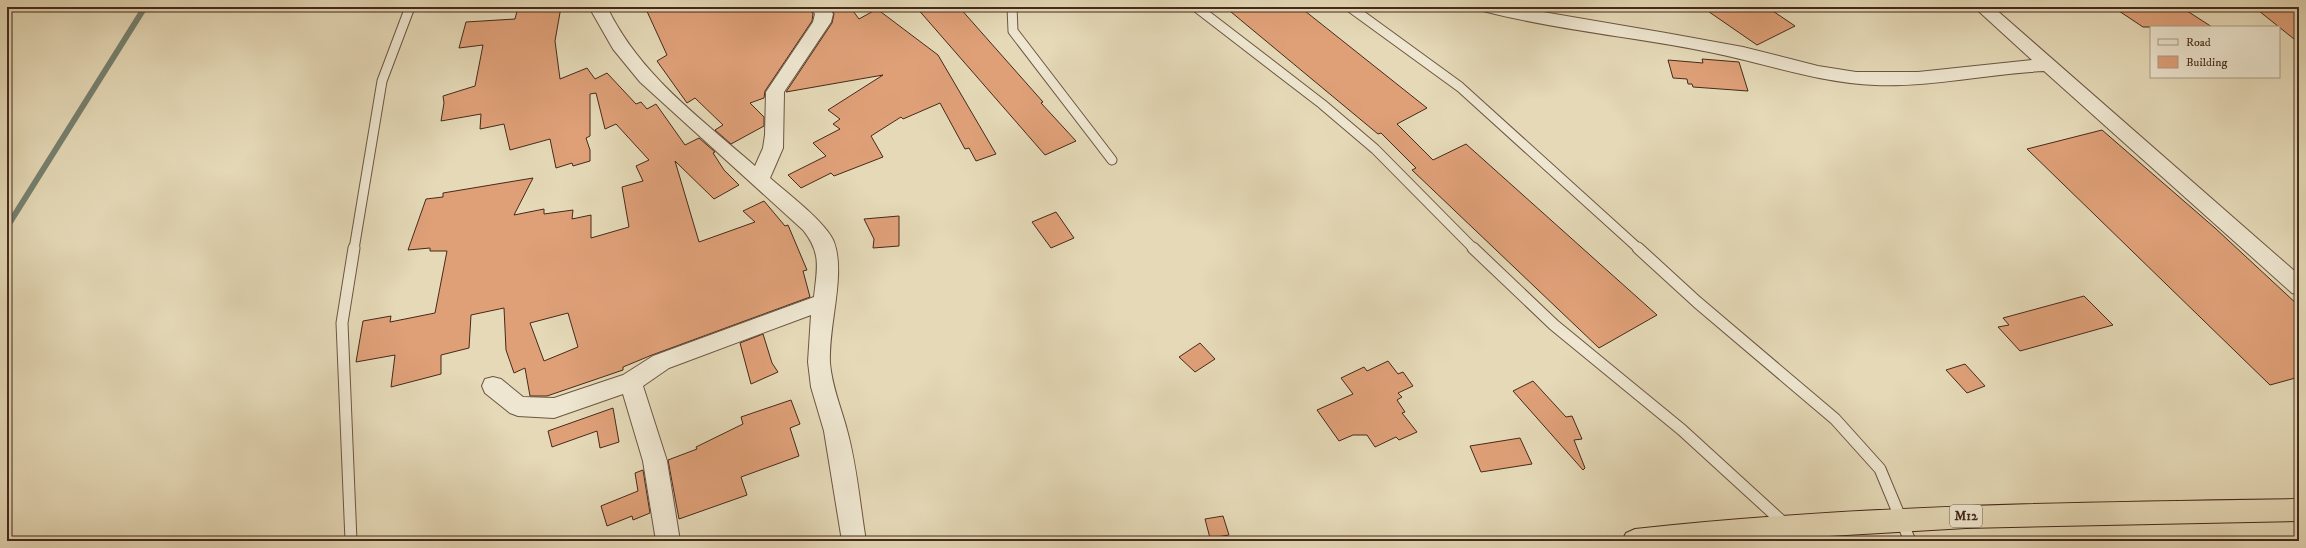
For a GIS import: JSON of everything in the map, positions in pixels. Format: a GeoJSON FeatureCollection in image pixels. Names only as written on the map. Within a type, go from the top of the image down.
{"type":"FeatureCollection","features":[{"type":"Feature","properties":{"kind":"highway","name":"M12"},"geometry":{"type":"LineString","coordinates":[[1635,541],[1786,525],[1906,530],[2299,510]]}},
{"type":"Feature","properties":{"kind":"street"},"geometry":{"type":"LineString","coordinates":[[598,7],[606,27],[652,86],[810,225],[824,242],[828,266],[823,302],[819,362],[822,381],[836,431],[854,541]]}},
{"type":"Feature","properties":{"kind":"street"},"geometry":{"type":"LineString","coordinates":[[759,180],[773,148],[776,135],[775,92],[822,22],[824,14],[820,7]]}},
{"type":"Feature","properties":{"kind":"street"},"geometry":{"type":"LineString","coordinates":[[1490,7],[1725,49],[1805,70],[1874,79],[1918,79],[1963,74],[2012,66],[2046,65]]}},
{"type":"Feature","properties":{"kind":"street"},"geometry":{"type":"LineString","coordinates":[[1983,7],[2046,65],[2299,287]]}},
{"type":"Feature","properties":{"kind":"street"},"geometry":{"type":"LineString","coordinates":[[493,386],[518,406],[554,408],[631,382],[661,362],[823,302]]}},
{"type":"Feature","properties":{"kind":"street"},"geometry":{"type":"LineString","coordinates":[[631,382],[655,461],[668,541]]}},
{"type":"Feature","properties":{"kind":"lane"},"geometry":{"type":"LineString","coordinates":[[351,541],[342,323],[382,80],[410,7]]}},
{"type":"Feature","properties":{"kind":"lane"},"geometry":{"type":"LineString","coordinates":[[1012,7],[1013,31],[1112,160]]}},
{"type":"Feature","properties":{"kind":"lane"},"geometry":{"type":"LineString","coordinates":[[1196,7],[1322,104],[1375,149],[1506,281],[1554,324],[1682,430],[1786,525]]}},
{"type":"Feature","properties":{"kind":"lane"},"geometry":{"type":"LineString","coordinates":[[1350,7],[1460,87],[1697,302],[1835,419],[1880,469],[1906,530]]}},
{"type":"Feature","properties":{"kind":"building"},"geometry":{"type":"Polygon","coordinates":[[[518,7],[561,7],[555,41],[560,79],[587,68],[595,79],[607,73],[636,104],[641,102],[647,109],[656,104],[685,145],[699,138],[715,152],[713,153],[724,170],[739,185],[714,199],[675,161],[699,242],[755,222],[743,211],[764,201],[785,226],[788,225],[807,270],[803,271],[810,297],[652,355],[623,367],[623,370],[547,396],[530,396],[525,368],[514,373],[506,350],[504,308],[471,315],[469,348],[441,355],[441,374],[391,387],[395,355],[356,362],[363,321],[391,316],[390,322],[435,313],[447,251],[430,251],[430,248],[408,250],[426,199],[443,197],[443,193],[533,178],[514,215],[544,209],[544,214],[573,210],[572,219],[591,215],[591,238],[629,227],[622,187],[643,181],[636,166],[649,160],[616,124],[605,129],[596,93],[590,94],[590,136],[586,138],[590,150],[590,161],[573,166],[572,163],[556,168],[550,139],[510,150],[504,124],[480,129],[481,114],[441,121],[444,103],[443,96],[475,86],[483,45],[459,48],[466,22],[515,19],[518,7]],[[568,313],[530,323],[544,361],[578,347],[568,313]]]}},
{"type":"Feature","properties":{"kind":"building"},"geometry":{"type":"Polygon","coordinates":[[[645,7],[810,7],[813,14],[812,21],[765,91],[764,98],[750,103],[764,117],[764,126],[731,144],[715,130],[723,125],[695,98],[687,103],[657,61],[667,55],[645,7]]]}},
{"type":"Feature","properties":{"kind":"building"},"geometry":{"type":"Polygon","coordinates":[[[831,7],[850,7],[859,19],[877,9],[938,55],[996,154],[976,161],[969,148],[965,149],[940,103],[903,119],[901,117],[871,136],[883,157],[834,176],[831,173],[801,188],[788,175],[826,156],[813,143],[840,129],[833,124],[840,119],[828,110],[883,75],[786,92],[832,23],[834,14],[831,7]]]}},
{"type":"Feature","properties":{"kind":"building"},"geometry":{"type":"Polygon","coordinates":[[[916,7],[959,7],[1043,102],[1041,103],[1076,141],[1045,155],[916,7]]]}},
{"type":"Feature","properties":{"kind":"building"},"geometry":{"type":"Polygon","coordinates":[[[1225,7],[1300,7],[1427,108],[1397,124],[1433,160],[1466,144],[1657,315],[1599,348],[1412,170],[1416,168],[1381,133],[1378,134],[1225,7]]]}},
{"type":"Feature","properties":{"kind":"building"},"geometry":{"type":"Polygon","coordinates":[[[1702,7],[1767,7],[1795,26],[1757,45],[1702,7]]]}},
{"type":"Feature","properties":{"kind":"building"},"geometry":{"type":"Polygon","coordinates":[[[2113,7],[2181,7],[2210,26],[2150,26],[2143,27],[2113,7]]]}},
{"type":"Feature","properties":{"kind":"building"},"geometry":{"type":"Polygon","coordinates":[[[2254,7],[2299,7],[2299,43],[2280,28],[2280,26],[2278,26],[2254,7]]]}},
{"type":"Feature","properties":{"kind":"building"},"geometry":{"type":"Polygon","coordinates":[[[1702,59],[1739,62],[1748,91],[1693,87],[1692,84],[1688,84],[1687,79],[1673,78],[1668,60],[1703,63],[1702,59]]]}},
{"type":"Feature","properties":{"kind":"building"},"geometry":{"type":"Polygon","coordinates":[[[2102,130],[2215,228],[2299,306],[2299,377],[2270,385],[2027,149],[2102,130]]]}},
{"type":"Feature","properties":{"kind":"building"},"geometry":{"type":"Polygon","coordinates":[[[1056,212],[1074,238],[1051,248],[1032,222],[1056,212]]]}},
{"type":"Feature","properties":{"kind":"building"},"geometry":{"type":"Polygon","coordinates":[[[899,216],[899,246],[873,248],[874,239],[864,219],[899,216]]]}},
{"type":"Feature","properties":{"kind":"building"},"geometry":{"type":"Polygon","coordinates":[[[2084,296],[2113,325],[2020,351],[1998,327],[2009,325],[2003,318],[2084,296]]]}},
{"type":"Feature","properties":{"kind":"building"},"geometry":{"type":"Polygon","coordinates":[[[763,334],[772,363],[778,372],[751,384],[740,343],[763,334]]]}},
{"type":"Feature","properties":{"kind":"building"},"geometry":{"type":"Polygon","coordinates":[[[1200,343],[1215,359],[1195,372],[1179,357],[1200,343]]]}},
{"type":"Feature","properties":{"kind":"building"},"geometry":{"type":"Polygon","coordinates":[[[1388,361],[1398,374],[1403,372],[1413,386],[1398,393],[1402,397],[1397,400],[1405,412],[1402,413],[1417,432],[1399,440],[1396,437],[1375,447],[1367,435],[1353,435],[1339,441],[1317,410],[1353,394],[1341,378],[1364,367],[1367,371],[1388,361]]]}},
{"type":"Feature","properties":{"kind":"building"},"geometry":{"type":"Polygon","coordinates":[[[1965,364],[1985,386],[1967,393],[1946,370],[1965,364]]]}},
{"type":"Feature","properties":{"kind":"building"},"geometry":{"type":"Polygon","coordinates":[[[1533,381],[1566,417],[1572,416],[1582,439],[1574,440],[1585,468],[1583,470],[1513,391],[1533,381]]]}},
{"type":"Feature","properties":{"kind":"building"},"geometry":{"type":"Polygon","coordinates":[[[791,400],[800,424],[790,428],[799,456],[741,477],[747,495],[679,519],[668,460],[697,449],[696,447],[743,424],[741,417],[791,400]]]}},
{"type":"Feature","properties":{"kind":"building"},"geometry":{"type":"Polygon","coordinates":[[[613,408],[619,442],[600,448],[597,431],[552,447],[548,431],[613,408]]]}},
{"type":"Feature","properties":{"kind":"building"},"geometry":{"type":"Polygon","coordinates":[[[1520,438],[1532,464],[1481,472],[1470,446],[1520,438]]]}},
{"type":"Feature","properties":{"kind":"building"},"geometry":{"type":"Polygon","coordinates":[[[643,470],[650,513],[633,520],[632,516],[607,526],[601,506],[638,491],[635,473],[643,470]]]}},
{"type":"Feature","properties":{"kind":"building"},"geometry":{"type":"Polygon","coordinates":[[[1223,516],[1229,535],[1210,538],[1205,519],[1223,516]]]}},
{"type":"Feature","properties":{"kind":"waterway"},"geometry":{"type":"LineString","coordinates":[[7,227],[145,7]]}}]}
